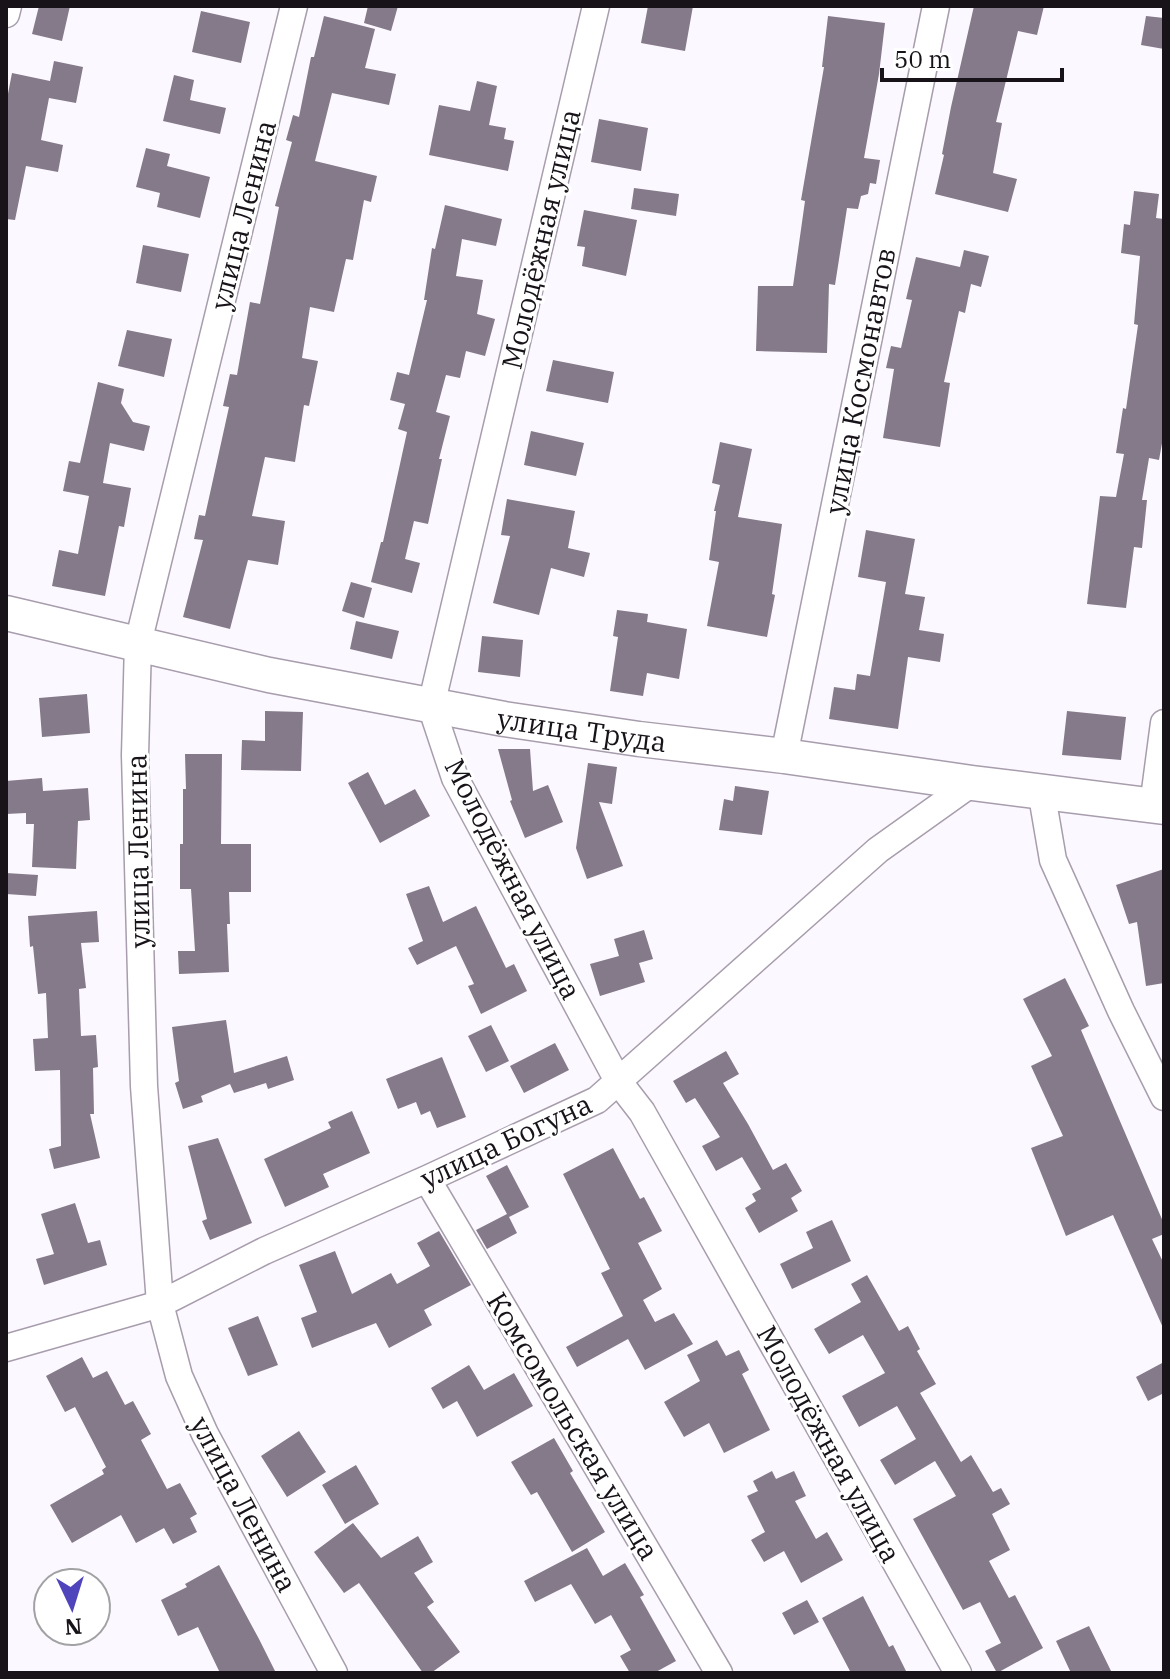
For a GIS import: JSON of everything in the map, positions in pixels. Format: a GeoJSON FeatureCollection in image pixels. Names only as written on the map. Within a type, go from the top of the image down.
{"type":"FeatureCollection","features":[{"type":"Feature","properties":{"kind":"street"},"geometry":{"type":"LineString","coordinates":[[6,14],[8,6]]}},
{"type":"Feature","properties":{"kind":"street","name":"улица Ленина"},"geometry":{"type":"LineString","coordinates":[[294,6],[138,643],[135,755],[144,1086],[160,1304],[179,1376],[205,1434],[334,1673]]}},
{"type":"Feature","properties":{"kind":"street","name":"Молодёжная улица"},"geometry":{"type":"LineString","coordinates":[[596,6],[431,706],[455,778],[618,1081],[642,1112],[958,1673]]}},
{"type":"Feature","properties":{"kind":"street","name":"улица Космонавтов"},"geometry":{"type":"LineString","coordinates":[[784,756],[936,6]]}},
{"type":"Feature","properties":{"kind":"street","name":"улица Труда"},"geometry":{"type":"LineString","coordinates":[[6,613],[269,675],[431,706],[639,739],[1158,806]]}},
{"type":"Feature","properties":{"kind":"street"},"geometry":{"type":"LineString","coordinates":[[1158,806],[1164,723]]}},
{"type":"Feature","properties":{"kind":"street","name":"улица Богуна"},"geometry":{"type":"LineString","coordinates":[[6,1348],[160,1304],[264,1251],[597,1100],[878,850],[972,783]]}},
{"type":"Feature","properties":{"kind":"street"},"geometry":{"type":"LineString","coordinates":[[1041,790],[1053,860],[1121,1011],[1164,1097]]}},
{"type":"Feature","properties":{"kind":"street","name":"Комсомольская улица"},"geometry":{"type":"LineString","coordinates":[[427,1179],[719,1673]]}},
{"type":"Feature","properties":{"kind":"building"},"geometry":{"type":"Polygon","coordinates":[[[39,6],[70,6],[62,41],[32,34],[39,6]]]}},
{"type":"Feature","properties":{"kind":"building"},"geometry":{"type":"Polygon","coordinates":[[[368,6],[398,6],[391,31],[364,23],[368,6]]]}},
{"type":"Feature","properties":{"kind":"building"},"geometry":{"type":"Polygon","coordinates":[[[648,6],[693,6],[685,51],[641,43],[648,6]]]}},
{"type":"Feature","properties":{"kind":"building"},"geometry":{"type":"Polygon","coordinates":[[[974,6],[1044,6],[1037,35],[1018,31],[996,122],[1002,123],[993,173],[1017,179],[1008,212],[935,194],[974,6]]]}},
{"type":"Feature","properties":{"kind":"building"},"geometry":{"type":"Polygon","coordinates":[[[201,11],[250,22],[241,63],[192,52],[201,11]]]}},
{"type":"Feature","properties":{"kind":"building"},"geometry":{"type":"Polygon","coordinates":[[[324,16],[375,29],[365,68],[396,74],[389,105],[332,93],[315,161],[377,176],[371,202],[364,200],[353,260],[346,259],[334,312],[310,307],[302,358],[318,361],[309,406],[304,405],[295,462],[265,457],[252,516],[285,521],[278,565],[248,560],[230,629],[183,617],[203,540],[194,539],[199,515],[205,516],[229,407],[223,406],[230,374],[237,375],[250,302],[260,304],[279,207],[275,206],[292,142],[286,140],[293,115],[299,117],[311,57],[314,57],[324,16]]]}},
{"type":"Feature","properties":{"kind":"building"},"geometry":{"type":"Polygon","coordinates":[[[828,16],[885,23],[864,158],[880,160],[876,184],[870,183],[868,194],[861,196],[858,209],[847,208],[835,285],[829,284],[827,353],[756,351],[758,286],[793,286],[805,201],[801,200],[824,67],[828,16]]]}},
{"type":"Feature","properties":{"kind":"building"},"geometry":{"type":"Polygon","coordinates":[[[1146,16],[1164,18],[1164,49],[1141,45],[1146,16]]]}},
{"type":"Feature","properties":{"kind":"building"},"geometry":{"type":"Polygon","coordinates":[[[54,61],[83,67],[76,103],[49,98],[41,140],[63,145],[58,172],[26,166],[15,220],[6,219],[6,104],[12,73],[50,81],[54,61]]]}},
{"type":"Feature","properties":{"kind":"building"},"geometry":{"type":"Polygon","coordinates":[[[174,75],[194,80],[190,100],[226,108],[220,134],[163,121],[174,75]]]}},
{"type":"Feature","properties":{"kind":"building"},"geometry":{"type":"Polygon","coordinates":[[[477,81],[497,86],[489,125],[506,128],[504,139],[514,141],[508,171],[429,155],[439,105],[470,111],[477,81]]]}},
{"type":"Feature","properties":{"kind":"building"},"geometry":{"type":"Polygon","coordinates":[[[599,119],[648,128],[641,171],[591,162],[599,119]]]}},
{"type":"Feature","properties":{"kind":"building"},"geometry":{"type":"Polygon","coordinates":[[[146,148],[170,154],[167,166],[210,177],[200,218],[157,207],[160,193],[136,187],[146,148]]]}},
{"type":"Feature","properties":{"kind":"building"},"geometry":{"type":"Polygon","coordinates":[[[634,188],[679,194],[676,216],[631,209],[634,188]]]}},
{"type":"Feature","properties":{"kind":"building"},"geometry":{"type":"Polygon","coordinates":[[[1134,191],[1159,194],[1156,218],[1164,219],[1164,432],[1159,460],[1149,458],[1142,500],[1147,500],[1142,548],[1134,547],[1126,608],[1087,604],[1100,496],[1116,497],[1124,454],[1116,453],[1123,408],[1126,409],[1138,325],[1134,324],[1140,256],[1121,253],[1124,224],[1130,225],[1134,191]]]}},
{"type":"Feature","properties":{"kind":"building"},"geometry":{"type":"Polygon","coordinates":[[[445,205],[502,219],[496,246],[462,239],[456,276],[483,280],[477,314],[495,319],[485,356],[466,351],[460,378],[446,375],[436,412],[450,416],[428,524],[414,521],[405,559],[420,563],[412,593],[371,582],[407,432],[398,429],[405,404],[390,400],[397,372],[409,375],[427,300],[424,300],[432,248],[435,249],[445,205]]]}},
{"type":"Feature","properties":{"kind":"building"},"geometry":{"type":"Polygon","coordinates":[[[584,210],[637,220],[626,276],[582,266],[585,247],[577,246],[584,210]]]}},
{"type":"Feature","properties":{"kind":"building"},"geometry":{"type":"Polygon","coordinates":[[[143,245],[189,254],[181,292],[136,283],[143,245]]]}},
{"type":"Feature","properties":{"kind":"building"},"geometry":{"type":"Polygon","coordinates":[[[964,250],[989,256],[981,287],[971,284],[965,313],[959,311],[944,382],[950,383],[940,447],[883,438],[894,369],[886,368],[891,346],[901,348],[912,300],[906,299],[916,257],[960,267],[964,250]]]}},
{"type":"Feature","properties":{"kind":"building"},"geometry":{"type":"Polygon","coordinates":[[[127,330],[172,339],[164,377],[118,366],[127,330]]]}},
{"type":"Feature","properties":{"kind":"building"},"geometry":{"type":"Polygon","coordinates":[[[553,360],[614,372],[608,403],[546,391],[553,360]]]}},
{"type":"Feature","properties":{"kind":"building"},"geometry":{"type":"Polygon","coordinates":[[[98,382],[124,389],[121,403],[133,422],[150,426],[144,451],[110,443],[103,483],[131,488],[124,527],[119,526],[105,596],[52,586],[59,550],[78,554],[89,496],[63,491],[69,461],[80,463],[98,382]]]}},
{"type":"Feature","properties":{"kind":"building"},"geometry":{"type":"Polygon","coordinates":[[[531,431],[584,443],[576,476],[524,465],[531,431]]]}},
{"type":"Feature","properties":{"kind":"building"},"geometry":{"type":"Polygon","coordinates":[[[720,442],[752,449],[738,517],[782,524],[772,594],[775,595],[767,637],[707,626],[719,562],[709,560],[720,485],[712,483],[720,442]]]}},
{"type":"Feature","properties":{"kind":"building"},"geometry":{"type":"Polygon","coordinates":[[[507,499],[575,511],[568,548],[590,553],[584,577],[551,568],[539,615],[493,603],[510,536],[501,535],[507,499]]]}},
{"type":"Feature","properties":{"kind":"building"},"geometry":{"type":"Polygon","coordinates":[[[866,530],[915,539],[905,594],[925,597],[919,630],[944,634],[940,662],[908,657],[898,729],[829,719],[834,687],[855,690],[857,674],[870,676],[886,582],[858,577],[866,530]]]}},
{"type":"Feature","properties":{"kind":"building"},"geometry":{"type":"Polygon","coordinates":[[[351,582],[372,588],[364,618],[342,611],[351,582]]]}},
{"type":"Feature","properties":{"kind":"building"},"geometry":{"type":"Polygon","coordinates":[[[617,610],[648,614],[647,622],[687,629],[679,679],[647,673],[643,696],[610,691],[618,637],[613,636],[617,610]]]}},
{"type":"Feature","properties":{"kind":"building"},"geometry":{"type":"Polygon","coordinates":[[[356,621],[399,631],[392,659],[350,649],[356,621]]]}},
{"type":"Feature","properties":{"kind":"building"},"geometry":{"type":"Polygon","coordinates":[[[482,636],[523,640],[520,677],[478,672],[482,636]]]}},
{"type":"Feature","properties":{"kind":"building"},"geometry":{"type":"Polygon","coordinates":[[[87,694],[90,733],[42,737],[39,698],[87,694]]]}},
{"type":"Feature","properties":{"kind":"building"},"geometry":{"type":"Polygon","coordinates":[[[265,711],[303,712],[301,771],[241,770],[242,740],[265,741],[265,711]]]}},
{"type":"Feature","properties":{"kind":"building"},"geometry":{"type":"Polygon","coordinates":[[[1067,711],[1126,717],[1121,760],[1062,755],[1067,711]]]}},
{"type":"Feature","properties":{"kind":"building"},"geometry":{"type":"Polygon","coordinates":[[[498,749],[530,749],[533,791],[548,785],[563,822],[525,838],[510,801],[498,749]]]}},
{"type":"Feature","properties":{"kind":"building"},"geometry":{"type":"Polygon","coordinates":[[[185,754],[222,754],[221,844],[251,844],[251,892],[229,892],[229,972],[179,974],[178,951],[195,951],[191,889],[180,889],[185,754]]]}},
{"type":"Feature","properties":{"kind":"building"},"geometry":{"type":"Polygon","coordinates":[[[588,763],[617,767],[612,804],[599,802],[623,866],[587,879],[576,848],[588,763]]]}},
{"type":"Feature","properties":{"kind":"building"},"geometry":{"type":"Polygon","coordinates":[[[368,772],[385,805],[415,789],[430,816],[380,843],[348,783],[368,772]]]}},
{"type":"Feature","properties":{"kind":"building"},"geometry":{"type":"Polygon","coordinates":[[[42,778],[43,791],[88,788],[90,820],[78,821],[76,869],[32,867],[34,824],[26,824],[26,813],[6,814],[6,781],[42,778]]]}},
{"type":"Feature","properties":{"kind":"building"},"geometry":{"type":"Polygon","coordinates":[[[735,786],[769,791],[762,835],[719,830],[724,799],[733,801],[735,786]]]}},
{"type":"Feature","properties":{"kind":"building"},"geometry":{"type":"Polygon","coordinates":[[[1164,869],[1164,983],[1146,986],[1137,922],[1129,924],[1116,885],[1164,869]]]}},
{"type":"Feature","properties":{"kind":"building"},"geometry":{"type":"Polygon","coordinates":[[[6,873],[38,875],[36,896],[6,894],[6,873]]]}},
{"type":"Feature","properties":{"kind":"building"},"geometry":{"type":"Polygon","coordinates":[[[429,886],[443,922],[476,906],[506,968],[514,964],[527,991],[481,1014],[468,986],[474,984],[456,946],[417,965],[408,948],[423,941],[406,894],[429,886]]]}},
{"type":"Feature","properties":{"kind":"building"},"geometry":{"type":"Polygon","coordinates":[[[97,911],[99,942],[81,943],[86,988],[79,989],[81,1036],[96,1035],[98,1067],[93,1068],[94,1114],[90,1114],[100,1158],[54,1169],[49,1149],[61,1146],[60,1070],[35,1071],[33,1039],[48,1038],[46,993],[38,994],[28,916],[97,911]]]}},
{"type":"Feature","properties":{"kind":"building"},"geometry":{"type":"Polygon","coordinates":[[[644,930],[653,959],[639,963],[645,982],[600,996],[590,964],[619,956],[614,939],[644,930]]]}},
{"type":"Feature","properties":{"kind":"building"},"geometry":{"type":"Polygon","coordinates":[[[1065,978],[1089,1026],[1081,1030],[1164,1224],[1164,1234],[1152,1239],[1164,1264],[1164,1330],[1113,1215],[1066,1236],[1031,1148],[1063,1136],[1031,1066],[1052,1056],[1023,999],[1065,978]]]}},
{"type":"Feature","properties":{"kind":"building"},"geometry":{"type":"Polygon","coordinates":[[[226,1020],[234,1073],[287,1056],[294,1080],[268,1089],[266,1083],[234,1093],[230,1084],[201,1096],[203,1102],[183,1109],[175,1083],[179,1081],[172,1027],[226,1020]]]}},
{"type":"Feature","properties":{"kind":"building"},"geometry":{"type":"Polygon","coordinates":[[[491,1025],[509,1061],[486,1072],[468,1036],[491,1025]]]}},
{"type":"Feature","properties":{"kind":"building"},"geometry":{"type":"Polygon","coordinates":[[[555,1043],[569,1070],[524,1093],[510,1066],[555,1043]]]}},
{"type":"Feature","properties":{"kind":"building"},"geometry":{"type":"Polygon","coordinates":[[[726,1051],[739,1074],[723,1083],[773,1170],[786,1163],[802,1191],[791,1198],[798,1211],[759,1233],[745,1208],[756,1201],[752,1194],[761,1189],[742,1157],[716,1171],[702,1146],[720,1137],[695,1098],[686,1103],[673,1081],[726,1051]]]}},
{"type":"Feature","properties":{"kind":"building"},"geometry":{"type":"Polygon","coordinates":[[[442,1057],[466,1117],[437,1128],[430,1111],[421,1115],[416,1102],[398,1109],[386,1079],[442,1057]]]}},
{"type":"Feature","properties":{"kind":"building"},"geometry":{"type":"Polygon","coordinates":[[[352,1111],[370,1153],[323,1174],[329,1187],[285,1207],[264,1159],[331,1128],[328,1122],[352,1111]]]}},
{"type":"Feature","properties":{"kind":"building"},"geometry":{"type":"Polygon","coordinates":[[[218,1138],[252,1223],[210,1240],[202,1221],[207,1219],[188,1146],[218,1138]]]}},
{"type":"Feature","properties":{"kind":"building"},"geometry":{"type":"Polygon","coordinates":[[[613,1148],[640,1199],[644,1197],[662,1231],[638,1243],[662,1289],[643,1300],[655,1322],[674,1313],[693,1344],[645,1370],[628,1339],[577,1367],[566,1347],[623,1316],[601,1273],[610,1269],[563,1174],[613,1148]]]}},
{"type":"Feature","properties":{"kind":"building"},"geometry":{"type":"Polygon","coordinates":[[[507,1165],[529,1207],[509,1217],[517,1233],[487,1249],[476,1230],[507,1214],[486,1176],[507,1165]]]}},
{"type":"Feature","properties":{"kind":"building"},"geometry":{"type":"Polygon","coordinates":[[[75,1203],[88,1243],[100,1240],[107,1265],[44,1285],[36,1259],[54,1254],[41,1214],[75,1203]]]}},
{"type":"Feature","properties":{"kind":"building"},"geometry":{"type":"Polygon","coordinates":[[[832,1220],[851,1261],[792,1289],[780,1264],[813,1248],[806,1232],[832,1220]]]}},
{"type":"Feature","properties":{"kind":"building"},"geometry":{"type":"Polygon","coordinates":[[[439,1231],[471,1285],[424,1310],[432,1325],[389,1348],[376,1323],[312,1348],[301,1318],[317,1312],[299,1265],[335,1251],[352,1294],[391,1273],[397,1284],[430,1266],[417,1243],[439,1231]]]}},
{"type":"Feature","properties":{"kind":"building"},"geometry":{"type":"Polygon","coordinates":[[[867,1275],[899,1331],[908,1326],[920,1349],[917,1351],[936,1384],[920,1393],[961,1462],[971,1455],[993,1492],[1001,1488],[1010,1504],[992,1514],[1010,1550],[989,1561],[1009,1598],[1015,1595],[1043,1648],[997,1673],[985,1651],[1001,1643],[980,1602],[963,1610],[913,1519],[956,1496],[935,1461],[895,1485],[880,1460],[916,1439],[897,1406],[859,1427],[842,1396],[885,1373],[863,1335],[829,1354],[814,1329],[861,1302],[851,1284],[867,1275]]]}},
{"type":"Feature","properties":{"kind":"building"},"geometry":{"type":"Polygon","coordinates":[[[258,1316],[278,1365],[248,1376],[228,1328],[258,1316]]]}},
{"type":"Feature","properties":{"kind":"building"},"geometry":{"type":"Polygon","coordinates":[[[717,1340],[726,1356],[739,1350],[749,1370],[742,1374],[770,1430],[724,1453],[709,1423],[684,1437],[664,1402],[700,1381],[687,1355],[717,1340]]]}},
{"type":"Feature","properties":{"kind":"building"},"geometry":{"type":"Polygon","coordinates":[[[82,1357],[93,1378],[107,1371],[125,1405],[133,1401],[151,1434],[141,1440],[167,1489],[180,1483],[197,1514],[190,1518],[197,1532],[173,1544],[164,1528],[136,1543],[121,1515],[72,1543],[50,1505],[104,1474],[102,1470],[106,1467],[75,1407],[65,1412],[46,1376],[82,1357]]]}},
{"type":"Feature","properties":{"kind":"building"},"geometry":{"type":"Polygon","coordinates":[[[1164,1362],[1164,1393],[1148,1401],[1136,1377],[1164,1362]]]}},
{"type":"Feature","properties":{"kind":"building"},"geometry":{"type":"Polygon","coordinates":[[[469,1365],[484,1390],[514,1373],[533,1406],[477,1437],[457,1401],[443,1409],[431,1388],[469,1365]]]}},
{"type":"Feature","properties":{"kind":"building"},"geometry":{"type":"Polygon","coordinates":[[[299,1431],[326,1472],[287,1497],[261,1456],[299,1431]]]}},
{"type":"Feature","properties":{"kind":"building"},"geometry":{"type":"Polygon","coordinates":[[[554,1438],[573,1471],[570,1473],[605,1532],[572,1552],[537,1492],[531,1495],[511,1462],[554,1438]]]}},
{"type":"Feature","properties":{"kind":"building"},"geometry":{"type":"Polygon","coordinates":[[[356,1465],[379,1504],[345,1524],[322,1485],[356,1465]]]}},
{"type":"Feature","properties":{"kind":"building"},"geometry":{"type":"Polygon","coordinates":[[[772,1471],[776,1479],[794,1471],[806,1496],[795,1501],[816,1539],[827,1532],[843,1560],[801,1583],[784,1551],[764,1562],[751,1540],[765,1532],[747,1496],[758,1491],[753,1481],[772,1471]]]}},
{"type":"Feature","properties":{"kind":"building"},"geometry":{"type":"Polygon","coordinates":[[[353,1523],[381,1558],[418,1536],[433,1562],[414,1573],[434,1602],[427,1607],[460,1652],[431,1673],[423,1673],[359,1583],[344,1593],[314,1552],[353,1523]]]}},
{"type":"Feature","properties":{"kind":"building"},"geometry":{"type":"Polygon","coordinates":[[[587,1548],[603,1576],[625,1563],[676,1661],[654,1673],[630,1673],[620,1656],[631,1650],[611,1615],[595,1624],[571,1584],[535,1602],[524,1581],[587,1548]]]}},
{"type":"Feature","properties":{"kind":"building"},"geometry":{"type":"Polygon","coordinates":[[[219,1565],[276,1673],[220,1673],[198,1627],[178,1636],[161,1600],[219,1565]]]}},
{"type":"Feature","properties":{"kind":"building"},"geometry":{"type":"Polygon","coordinates":[[[863,1596],[889,1647],[893,1645],[907,1673],[851,1673],[822,1618],[863,1596]]]}},
{"type":"Feature","properties":{"kind":"building"},"geometry":{"type":"Polygon","coordinates":[[[807,1600],[819,1622],[794,1635],[782,1613],[807,1600]]]}},
{"type":"Feature","properties":{"kind":"building"},"geometry":{"type":"Polygon","coordinates":[[[1089,1626],[1112,1673],[1071,1673],[1056,1641],[1089,1626]]]}}]}
